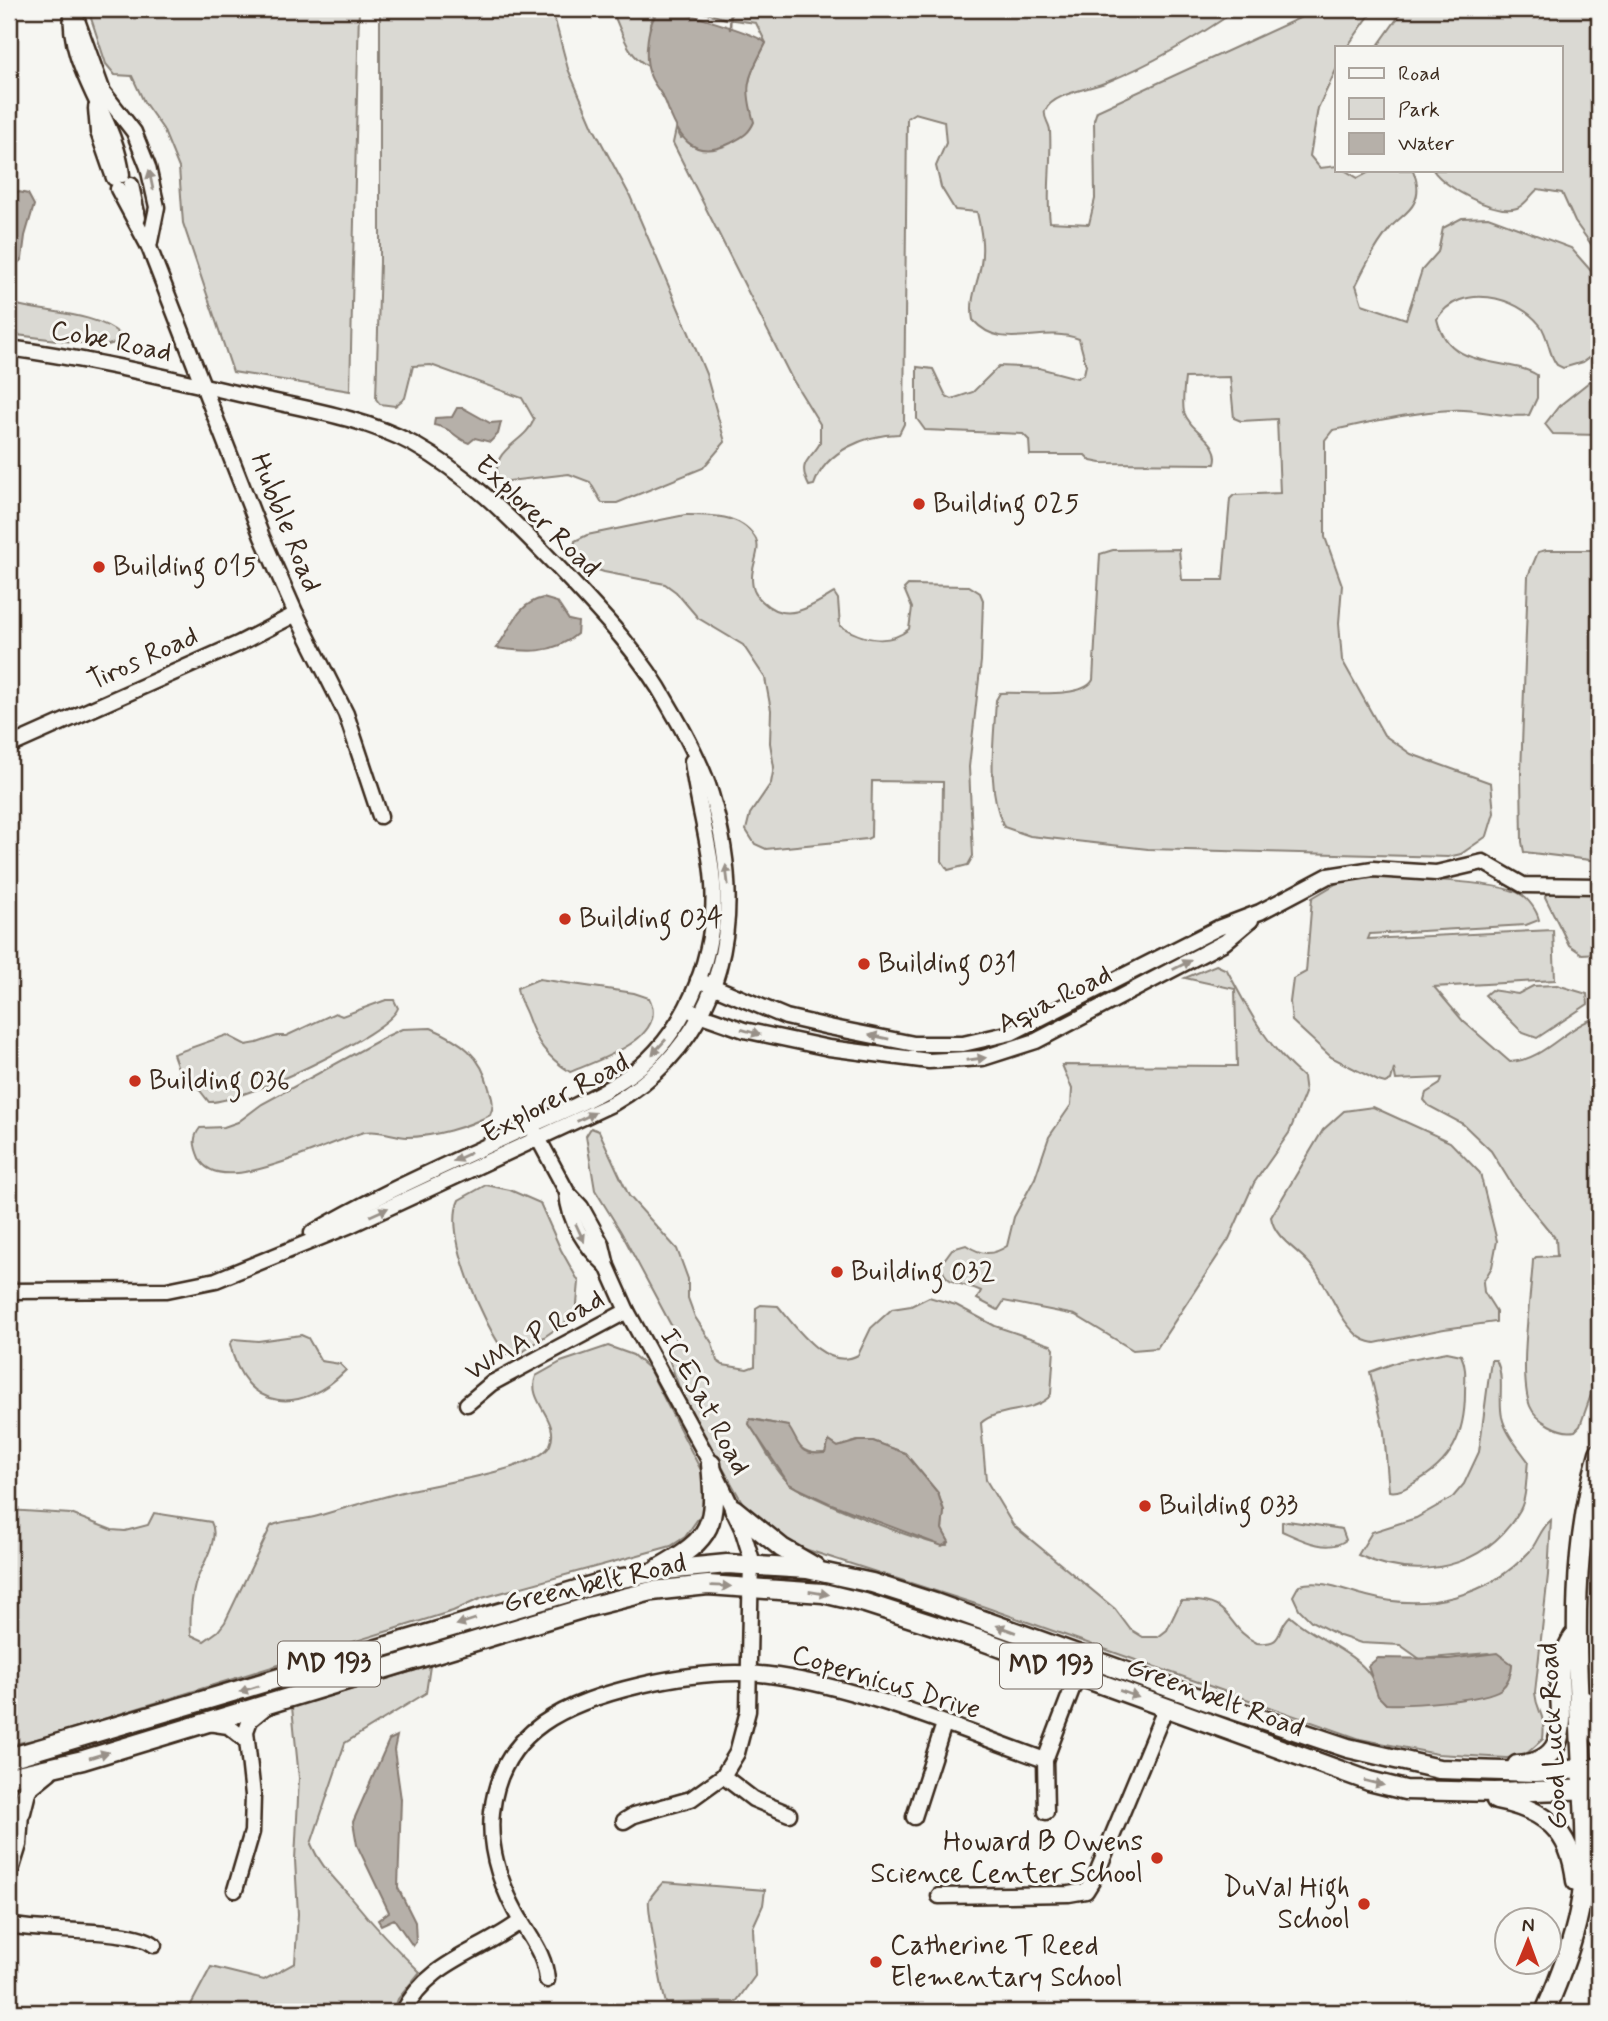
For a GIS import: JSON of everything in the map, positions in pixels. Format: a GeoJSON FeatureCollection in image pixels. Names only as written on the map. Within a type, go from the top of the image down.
{"type":"FeatureCollection","features":[{"type":"Feature","properties":{"kind":"main road","name":"Good Luck Road"},"geometry":{"type":"LineString","coordinates":[[1545,2012],[1565,1964],[1583,1888],[1591,1768],[1576,1668],[1574,1634],[1579,1544],[1599,1452]]}},
{"type":"Feature","properties":{"kind":"main road"},"geometry":{"type":"LineString","coordinates":[[650,1572],[689,1551],[709,1525],[714,1497],[711,1464]]}},
{"type":"Feature","properties":{"kind":"main road"},"geometry":{"type":"LineString","coordinates":[[734,1509],[782,1548],[824,1573]]}},
{"type":"Feature","properties":{"kind":"main road","name":"Greenbelt Road"},"geometry":{"type":"LineString","coordinates":[[9,1758],[180,1709],[519,1605],[650,1572],[752,1564],[824,1573],[935,1603],[1210,1702],[1348,1748],[1439,1769],[1493,1772],[1591,1768]]}},
{"type":"Feature","properties":{"kind":"main road","name":"Greenbelt Road"},"geometry":{"type":"LineString","coordinates":[[9,1777],[54,1767],[206,1723],[588,1607],[680,1587],[751,1587],[823,1593],[865,1603],[1270,1744],[1344,1774],[1405,1790],[1441,1789],[1495,1793],[1591,1789]]}},
{"type":"Feature","properties":{"kind":"main road"},"geometry":{"type":"LineString","coordinates":[[1398,1760],[1505,1765],[1529,1764],[1549,1754],[1560,1736],[1563,1721],[1561,1661],[1574,1634]]}},
{"type":"Feature","properties":{"kind":"main road"},"geometry":{"type":"LineString","coordinates":[[1576,1668],[1590,1721],[1599,1736]]}},
{"type":"Feature","properties":{"kind":"main road"},"geometry":{"type":"LineString","coordinates":[[180,1709],[186,1728]]}},
{"type":"Feature","properties":{"kind":"main road"},"geometry":{"type":"LineString","coordinates":[[1310,1762],[1348,1748]]}},
{"type":"Feature","properties":{"kind":"main road"},"geometry":{"type":"LineString","coordinates":[[21,1812],[27,1788],[54,1767]]}},
{"type":"Feature","properties":{"kind":"main road"},"geometry":{"type":"LineString","coordinates":[[1441,1789],[1521,1805],[1550,1822],[1572,1859],[1579,1912]]}},
{"type":"Feature","properties":{"kind":"main road"},"geometry":{"type":"LineString","coordinates":[[9,1797],[21,1812]]}},
{"type":"Feature","properties":{"kind":"main road"},"geometry":{"type":"LineString","coordinates":[[1583,1888],[1599,1842]]}},
{"type":"Feature","properties":{"kind":"street","name":"Hubble Road"},"geometry":{"type":"LineString","coordinates":[[73,9],[71,41],[120,158],[123,181]]}},
{"type":"Feature","properties":{"kind":"street","name":"Hubble Road"},"geometry":{"type":"LineString","coordinates":[[73,9],[103,92],[134,132],[148,167],[157,207],[149,247]]}},
{"type":"Feature","properties":{"kind":"street","name":"Hubble Road"},"geometry":{"type":"LineString","coordinates":[[94,93],[98,132],[123,181],[296,614],[346,714],[380,816]]}},
{"type":"Feature","properties":{"kind":"street","name":"Cobe Road"},"geometry":{"type":"LineString","coordinates":[[9,348],[203,386]]}},
{"type":"Feature","properties":{"kind":"street","name":"Explorer Road"},"geometry":{"type":"LineString","coordinates":[[9,1291],[167,1290],[216,1280],[538,1140],[630,1093],[668,1060],[701,1015],[713,986],[727,936],[729,886],[710,790],[668,704],[621,636],[528,537],[465,477],[410,442],[378,429],[203,386]]}},
{"type":"Feature","properties":{"kind":"street","name":"Tiros Road"},"geometry":{"type":"LineString","coordinates":[[9,746],[238,644],[296,614]]}},
{"type":"Feature","properties":{"kind":"street","name":"Explorer Road"},"geometry":{"type":"LineString","coordinates":[[271,1258],[374,1198],[625,1079],[657,1050],[687,1008],[709,940],[713,890],[690,749]]}},
{"type":"Feature","properties":{"kind":"street","name":"Aqua Road"},"geometry":{"type":"LineString","coordinates":[[698,980],[786,1017],[914,1044],[963,1044],[1011,1033],[1218,928],[1259,912],[1328,876],[1346,871],[1401,869],[1436,873],[1483,862],[1523,885],[1599,886]]}},
{"type":"Feature","properties":{"kind":"street","name":"Aqua Road"},"geometry":{"type":"LineString","coordinates":[[687,1008],[763,1035],[829,1048],[929,1061],[983,1058],[1036,1041],[1225,942],[1259,912]]}},
{"type":"Feature","properties":{"kind":"street","name":"ICESat Road"},"geometry":{"type":"LineString","coordinates":[[531,1125],[567,1192],[581,1207],[598,1237],[607,1266],[627,1311],[711,1464],[747,1540],[752,1564],[750,1672],[743,1737],[733,1762],[723,1776]]}},
{"type":"Feature","properties":{"kind":"street","name":"WMAP Road"},"geometry":{"type":"LineString","coordinates":[[467,1404],[492,1383],[627,1311]]}},
{"type":"Feature","properties":{"kind":"street","name":"Copernicus Drive"},"geometry":{"type":"LineString","coordinates":[[547,1980],[544,1959],[522,1921],[495,1863],[491,1824],[501,1778],[520,1743],[549,1718],[593,1697],[675,1678],[750,1672],[845,1691],[1045,1760]]}},
{"type":"Feature","properties":{"kind":"street"},"geometry":{"type":"LineString","coordinates":[[1046,1812],[1045,1760],[1077,1676]]}},
{"type":"Feature","properties":{"kind":"street"},"geometry":{"type":"LineString","coordinates":[[235,1890],[252,1832],[253,1794],[246,1740],[250,1720],[274,1702]]}},
{"type":"Feature","properties":{"kind":"street"},"geometry":{"type":"LineString","coordinates":[[939,1896],[1069,1894],[1086,1891],[1096,1875],[1166,1707]]}},
{"type":"Feature","properties":{"kind":"street"},"geometry":{"type":"LineString","coordinates":[[206,1723],[228,1726],[246,1740]]}},
{"type":"Feature","properties":{"kind":"street"},"geometry":{"type":"LineString","coordinates":[[914,1818],[944,1724]]}},
{"type":"Feature","properties":{"kind":"street"},"geometry":{"type":"LineString","coordinates":[[624,1821],[634,1815],[691,1799],[723,1776],[753,1799],[789,1814]]}},
{"type":"Feature","properties":{"kind":"street"},"geometry":{"type":"LineString","coordinates":[[9,1877],[19,1844],[21,1812]]}},
{"type":"Feature","properties":{"kind":"street"},"geometry":{"type":"LineString","coordinates":[[402,2012],[419,1987],[438,1968],[522,1921]]}},
{"type":"Feature","properties":{"kind":"street"},"geometry":{"type":"LineString","coordinates":[[9,1925],[56,1932],[135,1936],[154,1945]]}},
{"type":"Feature","properties":{"kind":"green space"},"geometry":{"type":"Polygon","coordinates":[[[88,9],[359,9],[350,391],[233,372],[183,223],[179,168],[163,129],[144,102],[132,76],[115,75],[106,64],[88,9]]]}},
{"type":"Feature","properties":{"kind":"green space"},"geometry":{"type":"Polygon","coordinates":[[[380,9],[552,9],[568,69],[593,127],[630,196],[706,374],[725,442],[703,468],[617,503],[602,503],[590,482],[569,474],[499,482],[498,461],[530,427],[534,419],[522,398],[431,365],[413,366],[405,398],[395,406],[380,404],[376,399],[380,262],[380,9]]]}},
{"type":"Feature","properties":{"kind":"green space"},"geometry":{"type":"Polygon","coordinates":[[[611,9],[652,9],[656,12],[650,24],[648,66],[630,49],[611,9]]]}},
{"type":"Feature","properties":{"kind":"green space"},"geometry":{"type":"Polygon","coordinates":[[[694,9],[1238,9],[1141,67],[1107,82],[1063,96],[1049,105],[1045,114],[1050,131],[1050,222],[1089,224],[1095,199],[1094,120],[1097,111],[1319,9],[1374,9],[1348,46],[1335,46],[1335,72],[1318,108],[1310,156],[1320,168],[1335,166],[1335,172],[1348,172],[1358,178],[1369,172],[1414,172],[1416,178],[1416,199],[1376,247],[1356,285],[1362,304],[1406,319],[1422,270],[1438,252],[1443,228],[1462,218],[1488,217],[1571,248],[1599,280],[1599,350],[1583,362],[1563,368],[1554,361],[1540,325],[1530,315],[1503,301],[1488,297],[1460,300],[1447,307],[1437,319],[1443,336],[1453,347],[1466,355],[1524,369],[1537,375],[1537,398],[1529,415],[1437,411],[1333,430],[1325,440],[1325,537],[1342,585],[1339,623],[1342,660],[1384,735],[1411,754],[1491,783],[1494,813],[1487,836],[1461,854],[1448,857],[1148,849],[1030,836],[1004,827],[995,797],[992,765],[996,700],[1000,693],[1065,692],[1087,686],[1093,680],[1100,554],[1113,550],[1179,549],[1182,580],[1223,580],[1230,499],[1234,495],[1280,493],[1277,419],[1241,421],[1234,418],[1230,377],[1185,378],[1184,412],[1214,449],[1215,464],[1101,463],[1091,461],[1085,455],[1030,455],[1029,440],[1023,434],[925,430],[917,419],[917,367],[933,369],[946,396],[952,399],[973,392],[999,366],[1039,368],[1077,378],[1084,374],[1086,365],[1079,339],[1050,334],[1009,337],[997,335],[985,330],[973,320],[973,298],[982,251],[977,212],[955,210],[941,187],[936,166],[946,143],[944,121],[915,113],[907,118],[904,424],[899,434],[873,437],[837,454],[828,462],[814,485],[809,486],[804,471],[807,461],[820,443],[820,424],[791,377],[673,143],[676,129],[681,138],[750,108],[749,83],[766,43],[756,23],[726,19],[694,9]]]}},
{"type":"Feature","properties":{"kind":"green space"},"geometry":{"type":"Polygon","coordinates":[[[1404,9],[1599,9],[1599,255],[1575,222],[1562,193],[1538,189],[1517,208],[1496,208],[1459,192],[1435,172],[1562,172],[1562,46],[1378,46],[1404,9]]]}},
{"type":"Feature","properties":{"kind":"green space"},"geometry":{"type":"Polygon","coordinates":[[[9,303],[84,317],[110,327],[121,335],[121,341],[105,346],[9,334],[9,303]]]}},
{"type":"Feature","properties":{"kind":"green space"},"geometry":{"type":"Polygon","coordinates":[[[1599,374],[1599,435],[1553,434],[1545,424],[1559,406],[1599,374]]]}},
{"type":"Feature","properties":{"kind":"green space"},"geometry":{"type":"Polygon","coordinates":[[[685,515],[723,517],[741,523],[748,529],[757,545],[752,572],[753,588],[759,598],[771,608],[789,613],[798,611],[834,593],[838,599],[840,626],[866,637],[892,638],[909,629],[912,608],[904,589],[908,585],[969,586],[980,593],[983,600],[981,661],[969,767],[973,856],[968,865],[948,870],[942,861],[943,782],[872,781],[871,837],[867,839],[766,849],[755,844],[746,830],[750,814],[771,783],[774,767],[770,743],[771,710],[765,678],[743,645],[698,618],[676,592],[665,584],[604,572],[586,566],[573,555],[575,541],[587,535],[685,515]]]}},
{"type":"Feature","properties":{"kind":"green space"},"geometry":{"type":"Polygon","coordinates":[[[1599,550],[1599,861],[1524,852],[1522,842],[1521,774],[1528,576],[1538,552],[1599,550]]]}},
{"type":"Feature","properties":{"kind":"green space"},"geometry":{"type":"Polygon","coordinates":[[[1358,878],[1442,880],[1507,889],[1526,899],[1539,920],[1526,925],[1370,934],[1368,939],[1553,930],[1555,980],[1434,987],[1463,1021],[1510,1062],[1534,1055],[1576,1027],[1599,1017],[1599,1372],[1580,1426],[1575,1431],[1556,1428],[1537,1417],[1530,1406],[1525,1375],[1533,1260],[1536,1257],[1557,1256],[1556,1239],[1514,1188],[1491,1151],[1463,1124],[1429,1106],[1424,1100],[1426,1093],[1440,1084],[1442,1078],[1396,1080],[1394,1069],[1391,1080],[1385,1083],[1378,1081],[1331,1057],[1292,1021],[1290,1002],[1293,979],[1306,972],[1312,898],[1339,882],[1358,878]]]}},
{"type":"Feature","properties":{"kind":"green space"},"geometry":{"type":"Polygon","coordinates":[[[1599,891],[1599,953],[1582,954],[1569,945],[1545,897],[1547,892],[1599,891]]]}},
{"type":"Feature","properties":{"kind":"green space"},"geometry":{"type":"Polygon","coordinates":[[[1216,965],[1227,970],[1268,1040],[1303,1077],[1305,1093],[1289,1133],[1254,1183],[1229,1239],[1157,1348],[1133,1350],[1075,1315],[1004,1301],[998,1310],[977,1299],[981,1291],[946,1277],[941,1264],[952,1249],[966,1245],[987,1253],[1007,1246],[1014,1217],[1035,1178],[1049,1137],[1071,1105],[1072,1089],[1062,1065],[1237,1066],[1235,989],[1185,978],[1216,965]]]}},
{"type":"Feature","properties":{"kind":"green space"},"geometry":{"type":"Polygon","coordinates":[[[539,979],[634,993],[649,998],[653,1012],[650,1025],[628,1046],[570,1072],[543,1048],[518,995],[517,988],[539,979]]]}},
{"type":"Feature","properties":{"kind":"green space"},"geometry":{"type":"Polygon","coordinates":[[[1557,985],[1587,994],[1588,1004],[1537,1038],[1523,1033],[1485,995],[1491,990],[1518,994],[1533,986],[1557,985]]]}},
{"type":"Feature","properties":{"kind":"green space"},"geometry":{"type":"Polygon","coordinates":[[[386,1000],[394,1000],[398,1008],[389,1020],[369,1034],[280,1080],[225,1100],[209,1102],[198,1088],[183,1082],[173,1054],[227,1035],[246,1045],[286,1036],[335,1013],[342,1016],[386,1000]]]}},
{"type":"Feature","properties":{"kind":"green space"},"geometry":{"type":"Polygon","coordinates":[[[431,1028],[452,1038],[475,1058],[491,1095],[493,1105],[490,1115],[461,1127],[428,1135],[407,1137],[375,1131],[365,1132],[252,1171],[229,1173],[211,1170],[199,1158],[195,1142],[200,1128],[224,1127],[238,1122],[262,1104],[402,1029],[431,1028]]]}},
{"type":"Feature","properties":{"kind":"green space"},"geometry":{"type":"Polygon","coordinates":[[[1373,1107],[1450,1142],[1480,1173],[1497,1241],[1492,1267],[1483,1282],[1484,1292],[1496,1311],[1496,1322],[1375,1343],[1365,1340],[1356,1334],[1342,1317],[1315,1270],[1276,1230],[1271,1217],[1323,1130],[1344,1111],[1373,1107]]]}},
{"type":"Feature","properties":{"kind":"green space"},"geometry":{"type":"Polygon","coordinates":[[[591,1128],[599,1131],[629,1196],[677,1249],[688,1279],[688,1298],[695,1317],[712,1343],[717,1361],[723,1365],[747,1369],[755,1366],[756,1308],[761,1305],[778,1306],[823,1353],[846,1359],[858,1355],[871,1328],[892,1309],[911,1306],[929,1297],[956,1305],[995,1326],[1051,1345],[1054,1349],[1051,1394],[1048,1398],[1032,1406],[996,1415],[981,1423],[986,1480],[1013,1525],[1115,1609],[1130,1629],[1143,1637],[1158,1637],[1167,1630],[1181,1601],[1199,1601],[1221,1609],[1239,1630],[1257,1643],[1272,1642],[1276,1639],[1290,1616],[1363,1667],[1386,1704],[1489,1694],[1509,1677],[1512,1664],[1488,1653],[1420,1659],[1400,1645],[1361,1643],[1311,1621],[1299,1609],[1293,1596],[1299,1585],[1316,1583],[1389,1601],[1433,1601],[1455,1597],[1476,1590],[1513,1567],[1530,1551],[1551,1520],[1535,1693],[1543,1723],[1543,1739],[1524,1756],[1507,1758],[1437,1754],[1360,1739],[982,1606],[789,1544],[757,1519],[742,1502],[683,1398],[667,1354],[676,1341],[672,1327],[595,1190],[586,1136],[591,1128]],[[753,1419],[749,1424],[788,1482],[816,1498],[866,1520],[936,1544],[947,1545],[949,1542],[942,1530],[944,1510],[938,1493],[905,1453],[873,1441],[858,1441],[838,1447],[829,1441],[825,1453],[811,1453],[797,1443],[786,1426],[753,1419]]]}},
{"type":"Feature","properties":{"kind":"green space"},"geometry":{"type":"Polygon","coordinates":[[[486,1185],[510,1190],[540,1203],[579,1282],[576,1315],[521,1353],[506,1354],[487,1323],[468,1279],[456,1234],[459,1200],[486,1185]]]}},
{"type":"Feature","properties":{"kind":"green space"},"geometry":{"type":"Polygon","coordinates":[[[301,1335],[308,1338],[321,1361],[340,1364],[346,1370],[329,1385],[311,1395],[294,1400],[277,1400],[248,1384],[237,1367],[230,1344],[234,1339],[258,1341],[301,1335]]]}},
{"type":"Feature","properties":{"kind":"green space"},"geometry":{"type":"Polygon","coordinates":[[[608,1346],[633,1355],[649,1369],[704,1476],[707,1496],[702,1513],[685,1537],[671,1546],[482,1598],[453,1611],[42,1738],[9,1745],[9,1510],[71,1514],[112,1530],[125,1531],[148,1525],[154,1513],[211,1522],[212,1545],[195,1585],[191,1610],[191,1635],[204,1641],[225,1622],[271,1526],[312,1518],[410,1490],[486,1474],[542,1454],[550,1445],[552,1436],[548,1419],[536,1394],[536,1376],[561,1362],[608,1346]]]}},
{"type":"Feature","properties":{"kind":"green space"},"geometry":{"type":"Polygon","coordinates":[[[1447,1352],[1461,1355],[1465,1369],[1464,1408],[1459,1435],[1446,1457],[1427,1475],[1405,1488],[1389,1491],[1384,1432],[1370,1372],[1400,1361],[1447,1352]]]}},
{"type":"Feature","properties":{"kind":"green space"},"geometry":{"type":"Polygon","coordinates":[[[1491,1360],[1496,1360],[1499,1366],[1501,1410],[1506,1429],[1528,1461],[1525,1493],[1520,1510],[1488,1546],[1469,1558],[1448,1565],[1403,1568],[1358,1555],[1372,1532],[1416,1518],[1453,1497],[1464,1484],[1479,1452],[1491,1360]]]}},
{"type":"Feature","properties":{"kind":"green space"},"geometry":{"type":"Polygon","coordinates":[[[1282,1522],[1342,1529],[1346,1540],[1331,1546],[1305,1541],[1282,1531],[1282,1522]]]}},
{"type":"Feature","properties":{"kind":"green space"},"geometry":{"type":"Polygon","coordinates":[[[430,1666],[426,1693],[345,1743],[311,1844],[330,1874],[420,1972],[398,1999],[393,2012],[187,2012],[211,1967],[264,1980],[295,1963],[298,1914],[295,1860],[299,1778],[292,1707],[430,1666]]]}},
{"type":"Feature","properties":{"kind":"green space"},"geometry":{"type":"Polygon","coordinates":[[[663,1882],[765,1890],[763,1905],[753,1927],[755,1976],[736,2002],[666,2003],[649,1905],[650,1898],[663,1882]]]}},
{"type":"Feature","properties":{"kind":"water"},"geometry":{"type":"Polygon","coordinates":[[[662,9],[716,23],[766,43],[749,81],[754,122],[739,139],[706,150],[688,142],[675,125],[648,68],[650,30],[662,9]]]}},
{"type":"Feature","properties":{"kind":"water"},"geometry":{"type":"Polygon","coordinates":[[[9,190],[28,194],[34,205],[22,259],[16,265],[9,263],[9,190]]]}},
{"type":"Feature","properties":{"kind":"water"},"geometry":{"type":"Polygon","coordinates":[[[457,408],[463,408],[490,423],[501,422],[498,434],[490,442],[475,438],[469,443],[434,425],[435,418],[452,417],[457,408]]]}},
{"type":"Feature","properties":{"kind":"water"},"geometry":{"type":"Polygon","coordinates":[[[543,598],[557,602],[569,620],[578,622],[577,634],[549,649],[528,651],[496,648],[520,612],[534,601],[543,598]]]}},
{"type":"Feature","properties":{"kind":"water"},"geometry":{"type":"Polygon","coordinates":[[[750,1419],[788,1426],[800,1447],[809,1453],[825,1453],[829,1441],[838,1447],[858,1441],[873,1441],[905,1453],[938,1493],[944,1512],[942,1529],[949,1542],[942,1546],[829,1503],[789,1484],[749,1424],[750,1419]]]}},
{"type":"Feature","properties":{"kind":"water"},"geometry":{"type":"Polygon","coordinates":[[[1497,1653],[1512,1664],[1509,1678],[1501,1689],[1479,1697],[1445,1701],[1386,1704],[1378,1696],[1368,1666],[1378,1658],[1448,1659],[1497,1653]]]}},
{"type":"Feature","properties":{"kind":"water"},"geometry":{"type":"Polygon","coordinates":[[[397,1736],[394,1750],[401,1799],[398,1888],[415,1922],[416,1942],[413,1946],[394,1919],[381,1925],[378,1920],[389,1912],[357,1845],[353,1822],[389,1740],[397,1736]]]}},
{"type":"Feature","properties":{"kind":"waterway"},"geometry":{"type":"LineString","coordinates":[[730,29],[731,9]]}},
{"type":"Feature","properties":{"kind":"place","name":"Building 025"},"geometry":{"type":"Point","coordinates":[919,504]}},
{"type":"Feature","properties":{"kind":"place","name":"Building 015"},"geometry":{"type":"Point","coordinates":[99,567]}},
{"type":"Feature","properties":{"kind":"place","name":"Building 034"},"geometry":{"type":"Point","coordinates":[565,919]}},
{"type":"Feature","properties":{"kind":"place","name":"Building 031"},"geometry":{"type":"Point","coordinates":[864,964]}},
{"type":"Feature","properties":{"kind":"place","name":"Building 036"},"geometry":{"type":"Point","coordinates":[135,1081]}},
{"type":"Feature","properties":{"kind":"place","name":"Building 032"},"geometry":{"type":"Point","coordinates":[837,1272]}},
{"type":"Feature","properties":{"kind":"place","name":"Building 033"},"geometry":{"type":"Point","coordinates":[1145,1506]}},
{"type":"Feature","properties":{"kind":"place","name":"Howard B Owens Science Center School"},"geometry":{"type":"Point","coordinates":[1157,1858]}},
{"type":"Feature","properties":{"kind":"place","name":"DuVal High School"},"geometry":{"type":"Point","coordinates":[1364,1904]}},
{"type":"Feature","properties":{"kind":"place","name":"Catherine T Reed Elementary School"},"geometry":{"type":"Point","coordinates":[876,1962]}}]}
